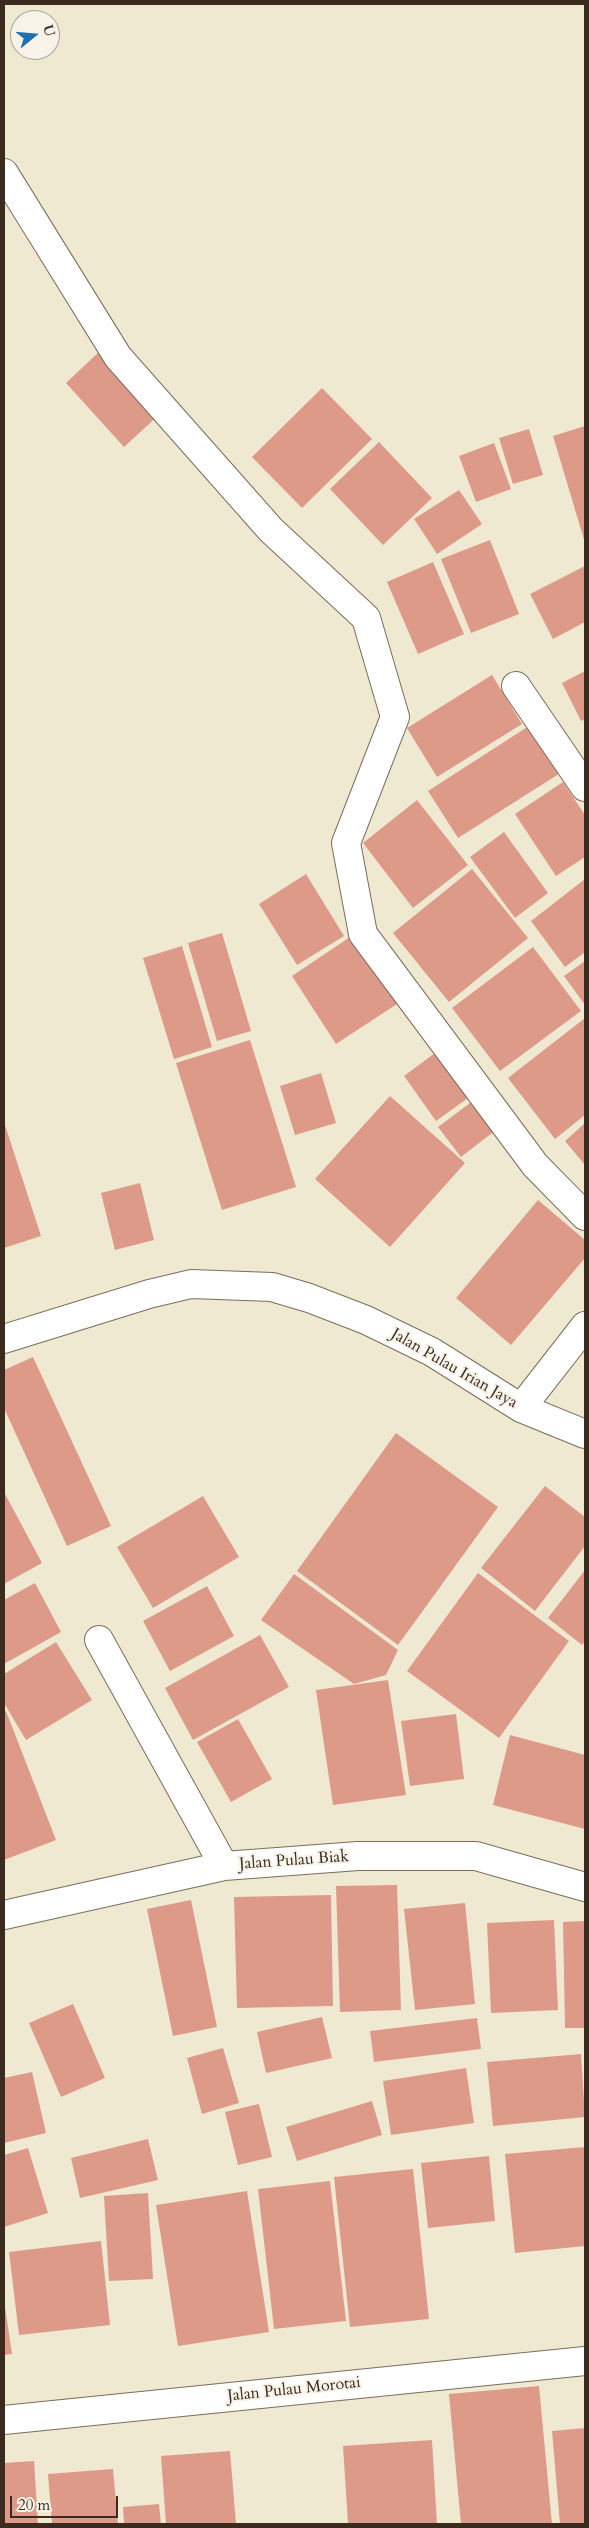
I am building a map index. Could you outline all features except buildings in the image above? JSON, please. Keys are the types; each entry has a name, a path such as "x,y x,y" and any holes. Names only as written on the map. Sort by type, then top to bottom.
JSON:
{"street":[{"path":"4,173 118,357 271,530 366,618 395,717 346,844 363,934 536,1165 585,1216"},
{"path":"516,686 585,787"},
{"name":"Jalan Pulau Irian Jaya","path":"4,1339 150,1294 191,1284 234,1284 272,1287 366,1320 432,1352 521,1408 585,1434"},
{"path":"521,1408 585,1326"},
{"path":"99,1640 224,1866"},
{"name":"Jalan Pulau Biak","path":"4,1915 224,1866 358,1856 476,1856 585,1887"},
{"name":"Jalan Pulau Morotai","path":"4,2420 585,2361"}]}
